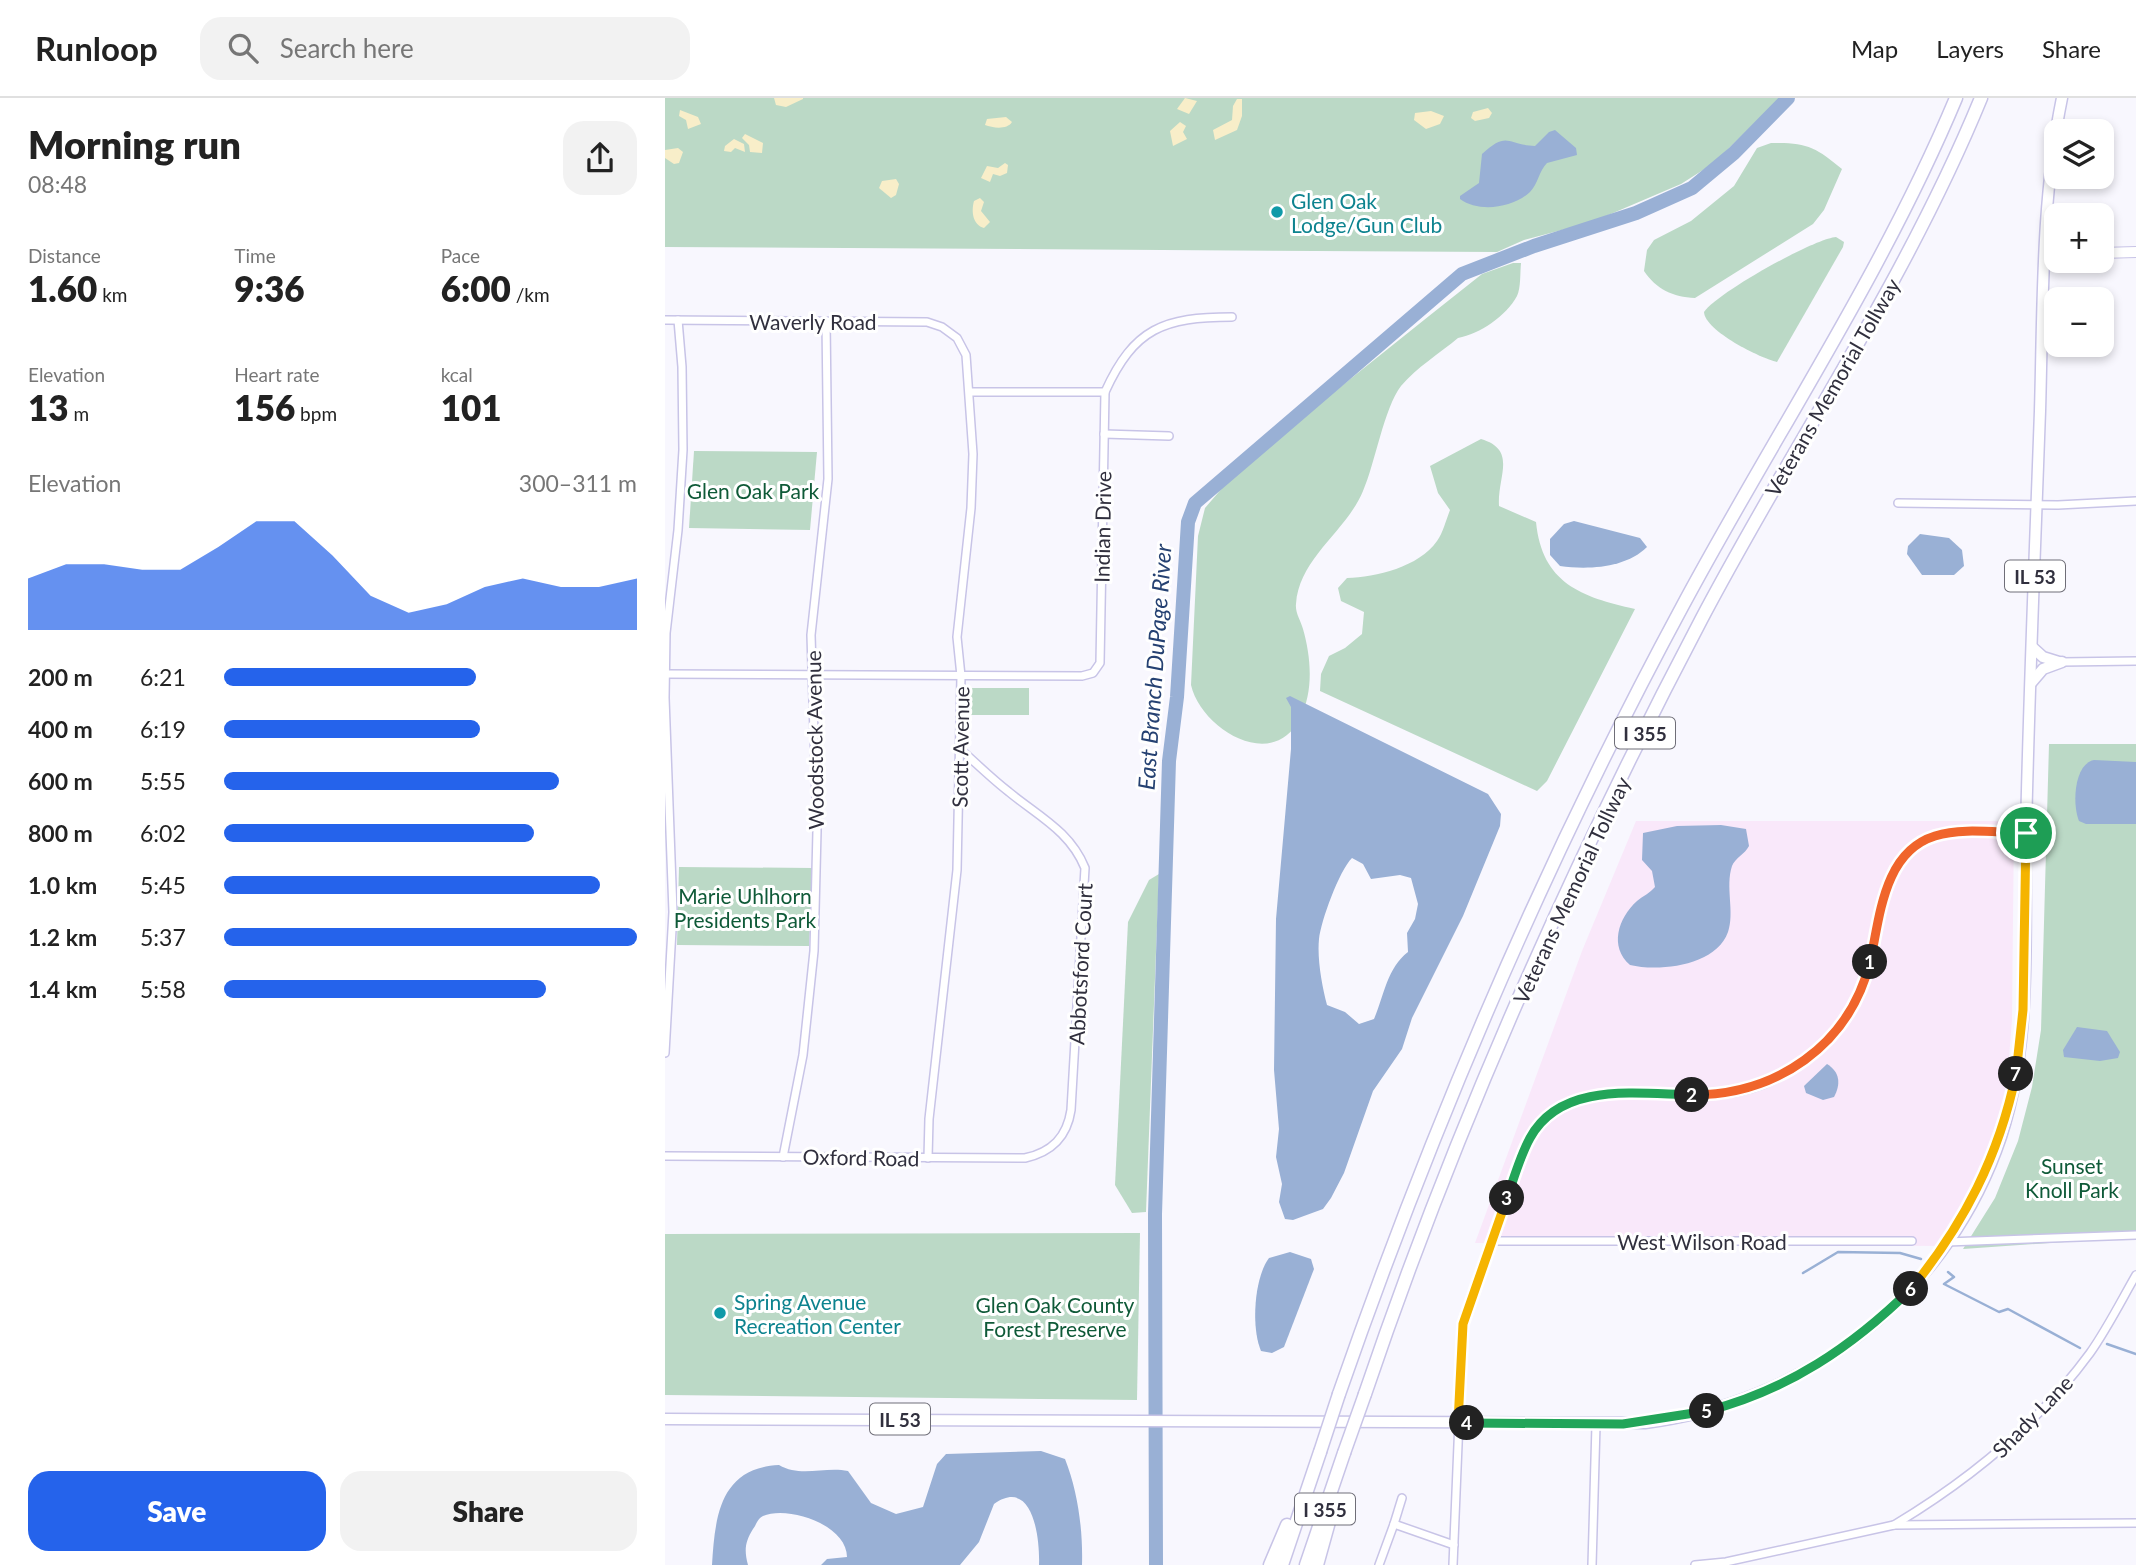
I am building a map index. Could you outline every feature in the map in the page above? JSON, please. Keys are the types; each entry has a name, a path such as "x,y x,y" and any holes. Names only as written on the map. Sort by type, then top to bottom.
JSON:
{"highway":[{"name":"Veterans Memorial Tollway","path":"1282,1565 1395,1235 1433,1141 1572,824 1681,608 1903,212 1956,98"},
{"name":"Veterans Memorial Tollway","path":"1306,1565 1396,1303 1456,1149 1560,907 1701,620 1926,221 1981,98"},
{"path":"1317,1565 1341,1483 1343,1458"},
{"path":"1270,1565 1298,1500 1309,1485"}],"main road":[{"name":"IL 53","path":"2051,203 2051,171 2062,98"},
{"name":"IL 53","path":"665,1419 1595,1425 1644,1423 1700,1413 1755,1396 1796,1378 1833,1356 1878,1322 1912,1288 1947,1242 1978,1189 1995,1153 2017,1072 2023,1010 2037,506 2050,273"},
{"path":"2032,647 2043,657 2062,662"},
{"path":"2031,683 2043,669 2062,662"}],"street":[{"path":"2114,253 2136,252"},
{"path":"971,392 1105,392 1122,358 1152,330 1182,319 1232,317"},
{"name":"Waverly Road","path":"665,320 927,322 942,327 957,338"},
{"path":"665,1053 673,912 665,674 668,607 682,478 682,367 677,320"},
{"name":"Woodstock Avenue","path":"783,1157 803,1055 814,951 817,831 812,675 814,596 828,479 826,322"},
{"name":"Scott Avenue","path":"928,1158 932,1086 955,893 961,676 957,637 971,508 971,392 966,355 957,338"},
{"name":"Indian Drive","path":"961,676 1082,676 1093,673 1100,663 1105,392"},
{"path":"1104,434 1169,436"},
{"path":"1898,503 2037,506 2136,500"},
{"path":"2062,662 2136,661"},
{"path":"665,674 961,676"},
{"name":"Abbotsford Court","path":"960,749 1009,792 1066,836 1078,850 1084,868 1086,887 1071,1110 1065,1134 1054,1146"},
{"path":"1453,1565 1463,1324 1526,1146 1546,1119 1565,1106 1597,1094 1725,1094 1760,1086 1786,1073 1825,1045 1851,1010 1869,966 1887,887 1899,861 1908,852 1934,836 1948,833 2026,833"},
{"name":"Oxford Road","path":"665,1156 1025,1158 1054,1146"},
{"path":"1947,1242 2136,1235"},
{"name":"West Wilson Road","path":"1491,1241 1912,1241"},
{"name":"Shady Lane","path":"1894,1525 1990,1460 2039,1412 2091,1351 2136,1275"},
{"path":"1593,1565 1595,1425"},
{"path":"1379,1565 1402,1498"},
{"path":"1695,1565 1726,1562 1894,1525 2136,1523"},
{"path":"1394,1524 1454,1545"}],"shaded area":[{"path":"1636,821 2014,821 2012,1020 2005,1107 1989,1153 1969,1196 1939,1246 1475,1243 1582,951"}],"green space":[{"path":"665,98 1780,98 1714,163 1681,184 1592,222 1524,240 1497,252 665,247"},
{"path":"1771,143 1810,147 1842,169 1824,210 1813,224 1695,298 1672,294 1654,283 1644,271 1647,250 1654,240 1691,221 1734,186 1757,148"},
{"path":"1836,237 1844,242 1843,247 1777,362 1735,343 1713,327 1707,319 1704,312 1712,303 1745,280 1807,247"},
{"path":"1513,263 1521,263 1519,289 1506,310 1483,328 1458,338 1401,386 1390,408 1363,491 1346,519 1305,573 1296,604 1306,640 1310,674 1307,697 1300,718 1288,734 1273,742 1256,743 1239,739 1208,716 1197,701 1191,685 1198,536 1205,508 1230,479 1264,448 1429,316 1482,274"},
{"path":"1481,439 1499,450 1502,457 1499,506 1536,522 1546,560 1556,573 1582,592 1635,609 1547,781 1537,791 1320,691 1321,674 1329,656 1345,648 1362,634 1364,612 1341,601 1338,588 1347,578 1396,569 1429,550 1441,534 1450,510 1438,493 1430,466"},
{"name":"Glen Oak Park","path":"694,451 817,452 810,530 689,528"},
{"path":"970,688 1029,688 1029,715 970,715"},
{"name":"Sunset Knoll Park","path":"2049,744 2136,744 2136,1237 1963,1249 1995,1198 2018,1141 2032,1087 2041,1030"},
{"name":"Marie Uhlhorn Presidents Park","path":"679,867 813,868 809,946 677,945"},
{"path":"1159,874 1146,1212 1132,1213 1115,1185 1128,922 1149,880"},
{"name":"Glen Oak County Forest Preserve","path":"1140,1233 1137,1400 665,1395 665,1234"}],"sand":[{"path":"774,98 803,99 786,107 776,105"},
{"path":"1185,98 1197,101 1189,114 1177,109"},
{"path":"1237,99 1242,99 1242,116 1237,130 1215,140 1213,130 1232,120 1233,106"},
{"path":"1488,108 1492,113 1489,118 1475,121 1471,118 1473,112"},
{"path":"680,110 698,117 701,124 688,129 686,120 679,116"},
{"path":"1431,111 1444,116 1440,124 1426,129 1414,120 1415,113"},
{"path":"1006,117 1012,122 1010,125 985,125 987,119"},
{"path":"1180,122 1186,126 1183,132 1187,139 1173,146 1170,131"},
{"path":"745,134 763,143 762,153 750,152 749,145 742,138"},
{"path":"734,139 744,144 745,152 735,148 731,152 724,151 725,146"},
{"path":"678,148 683,152 679,163 674,164 665,158 665,150"},
{"path":"1005,163 1008,165 1007,173 1000,176 993,174 990,182 981,178 987,166 998,168"},
{"path":"896,179 899,184 896,195 891,198 879,188 882,181"},
{"path":"980,198 984,202 981,211 990,222 984,228 977,224 973,214 974,201"}],"water":[{"path":"1555,130 1576,148 1577,155 1547,163 1530,192 1515,202 1496,207 1477,206 1460,199 1460,196 1479,183 1482,154 1497,142 1508,141 1535,146 1549,132"},
{"path":"1574,521 1640,538 1647,547 1628,559 1606,566 1560,566 1550,555 1550,539 1564,524"},
{"path":"1920,534 1949,538 1962,550 1964,566 1954,575 1922,575 1907,554 1908,546"},
{"path":"1290,696 1488,794 1501,814 1500,826 1463,916 1412,1018 1402,1049 1373,1091 1344,1173 1323,1209 1293,1220 1285,1219 1279,1202 1282,1184 1276,1157 1279,1129 1274,1070 1276,919 1291,749 1291,707 1286,698","holes":["1352,858 1363,864 1371,879 1400,875 1411,878 1418,904 1415,919 1407,933 1408,952 1395,966 1374,1019 1359,1024 1345,1012 1327,1005 1320,972 1319,939 1331,897 1347,864"]},
{"path":"2094,760 2136,762 2136,824 2086,824 2079,821 2076,786 2082,769"},
{"path":"1721,825 1746,829 1749,846 1732,866 1729,882 1730,924 1722,943 1712,952 1685,964 1656,968 1630,965 1623,958 1618,941 1621,924 1630,908 1655,887 1652,871 1642,860 1643,833 1677,826"},
{"path":"2077,1027 2107,1031 2120,1052 2118,1058 2100,1061 2064,1057 2063,1050"},
{"path":"1827,1064 1837,1075 1838,1087 1834,1097 1823,1100 1806,1093 1804,1086"},
{"path":"1290,1252 1311,1259 1314,1269 1284,1347 1272,1353 1261,1351 1255,1317 1260,1278 1269,1258"},
{"path":"1041,1451 1065,1459 1079,1511 1082,1565 1039,1565 1038,1541 1032,1515 1018,1498 1007,1498 994,1504 979,1542 960,1565 821,1565 827,1559 847,1557 837,1536 814,1520 787,1513 774,1513 758,1520 750,1534 746,1550 748,1565 712,1565 715,1529 725,1498 733,1485 744,1475 759,1468 779,1465 796,1471 848,1471 871,1503 896,1514 923,1507 937,1464 946,1454"}],"waterway":[{"name":"East Branch DuPage River","path":"1156,1565 1155,1214 1169,761 1177,697 1188,522 1195,503 1462,274 1534,246 1636,213 1692,188 1734,153 1788,98"},
{"path":"1803,1273 1838,1252 1900,1253 1921,1259"},
{"path":"1948,1272 1954,1277 1944,1284 1999,1312 2008,1309 2080,1348"},
{"path":"2107,1344 2136,1354"}],"place":[{"name":"Glen Oak Lodge/Gun Club","path":"1277,212"},
{"name":"Spring Avenue Recreation Center","path":"720,1313"}],"route":[{"path":"1948,833 2026,833 2023,1010 2017,1072 2008,1115 1995,1153 1978,1189 1947,1242 1912,1288 1850,1345 1787,1382 1734,1404 1682,1417 1623,1424 1458,1423 1459,1355 1469,1299 1526,1146 1537,1128 1565,1106 1597,1094 1725,1094 1760,1086 1778,1078 1825,1045 1851,1010 1869,966 1891,875 1908,852 1920,842 1948,833"}]}
